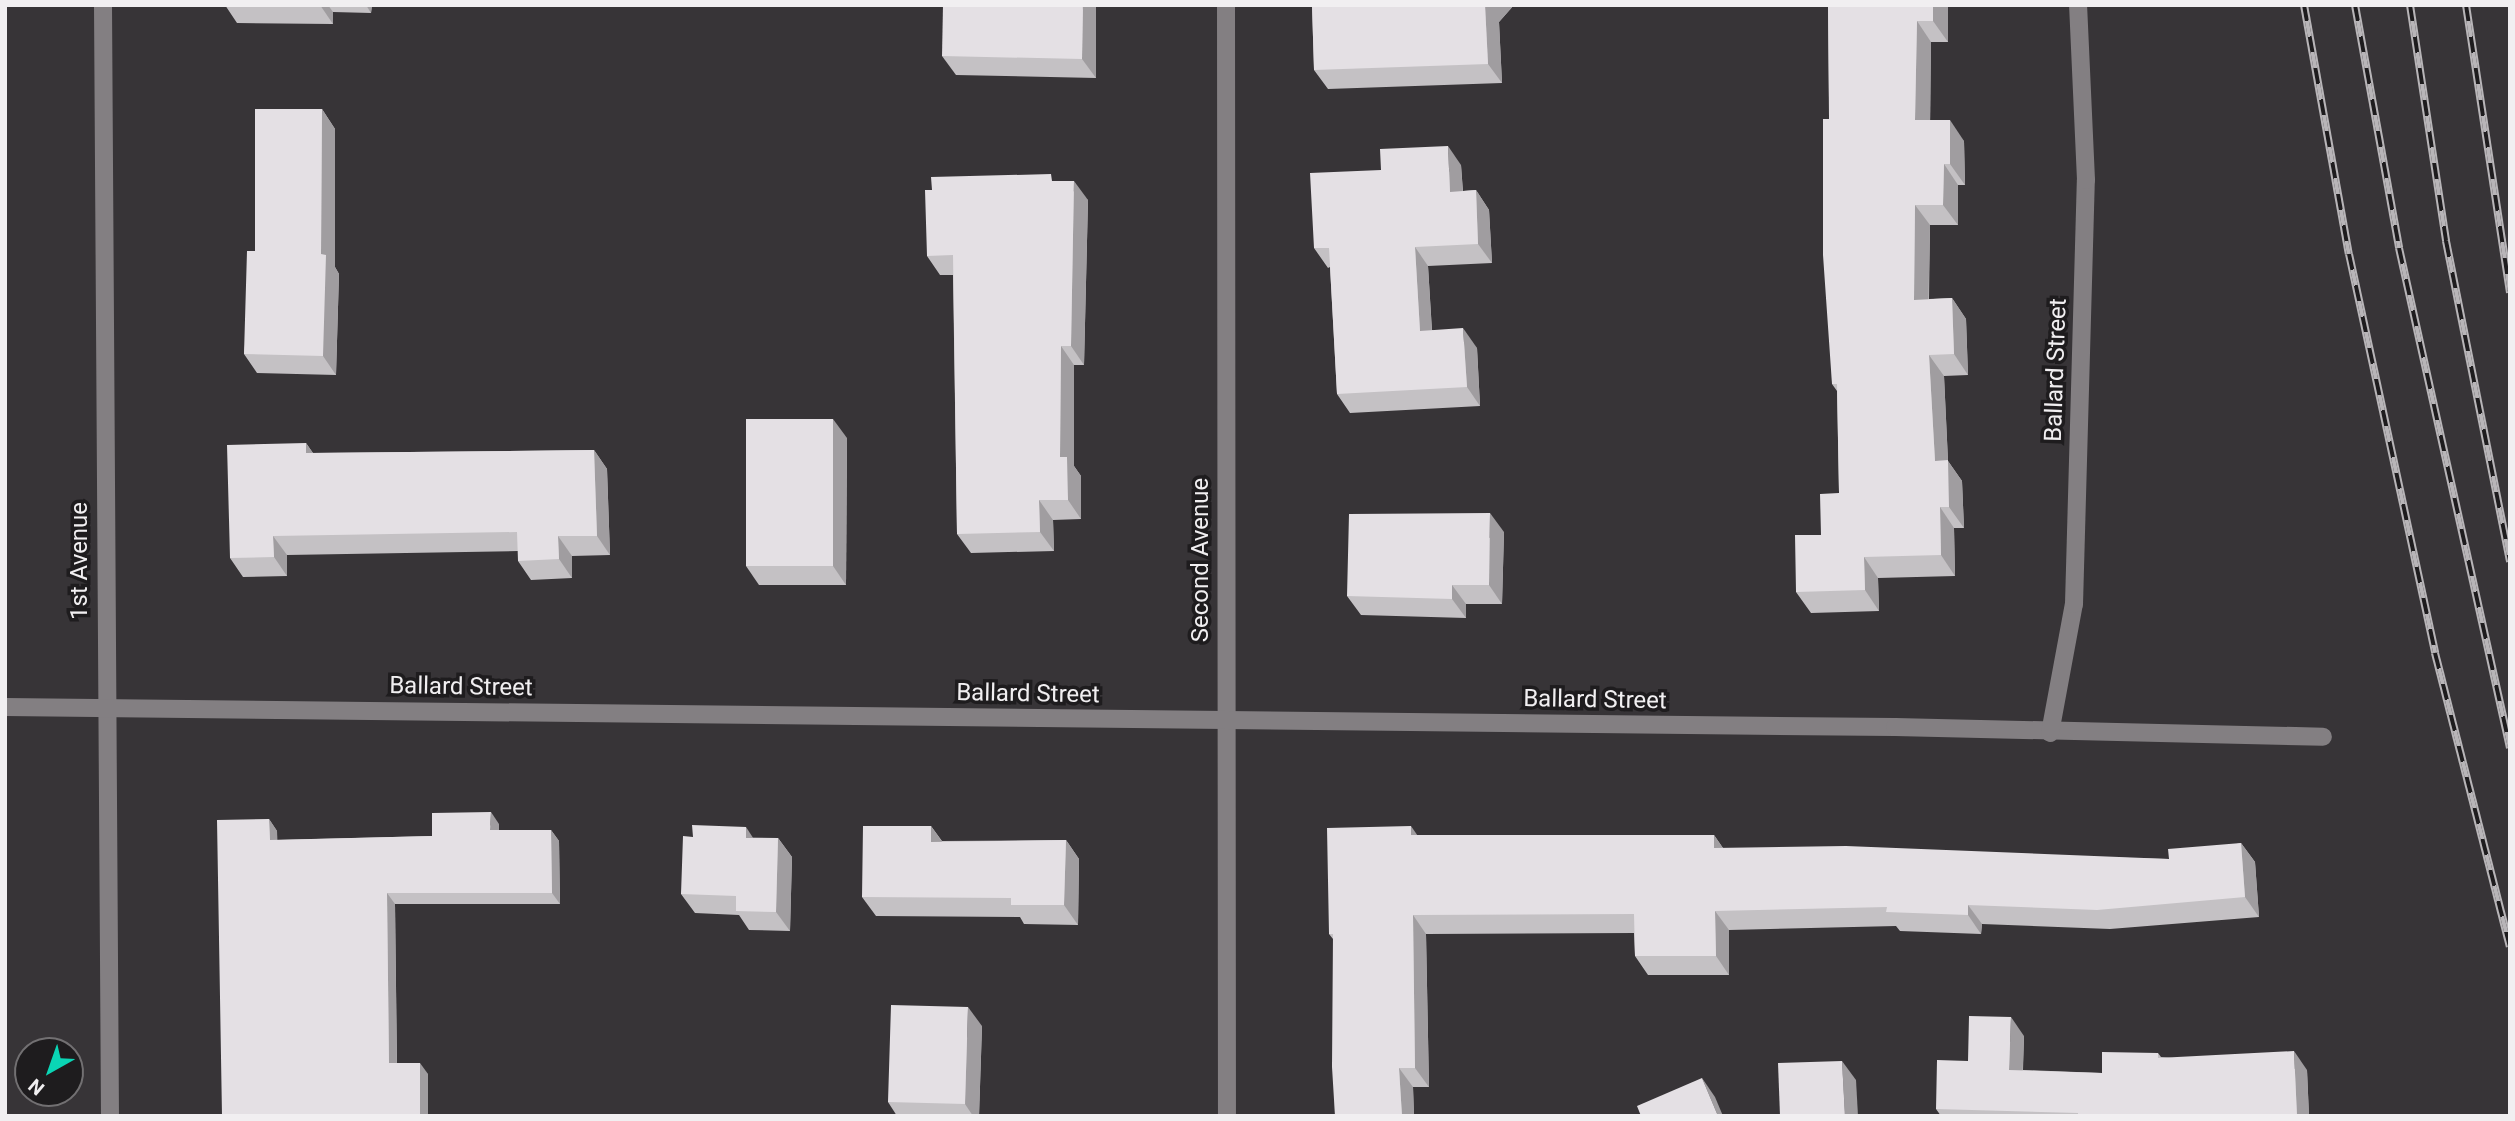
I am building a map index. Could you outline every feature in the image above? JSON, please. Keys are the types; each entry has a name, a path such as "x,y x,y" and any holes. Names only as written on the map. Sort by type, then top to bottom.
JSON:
{"street":[{"name":"1st Avenue","path":"103,5 104,707 110,1116"},
{"name":"Second Avenue","path":"1226,5 1227,1116"},
{"name":"Ballard Street","path":"2050,733 2074,604 2086,180 2078,5"},
{"name":"Ballard Street","path":"5,707 2323,737"}],"building":[{"path":"943,5 1083,5 1082,59 942,56"},
{"path":"1312,5 1485,5 1488,64 1314,70"},
{"path":"1828,5 1933,5 1933,21 1917,21 1915,120 1950,120 1950,164 1944,164 1943,205 1915,205 1914,300 1952,298 1954,354 1929,355 1935,461 1948,460 1949,507 1940,507 1941,555 1864,557 1865,590 1796,592 1795,535 1821,535 1820,494 1839,493 1837,384 1832,384 1823,255 1823,119 1829,119"},
{"path":"255,109 322,109 321,254 326,255 323,356 244,354 247,251 255,251"},
{"path":"1448,146 1450,192 1476,190 1478,244 1415,247 1420,331 1463,328 1467,387 1337,394 1329,248 1314,248 1310,173 1381,170 1380,149"},
{"path":"1051,174 1052,181 1074,181 1071,346 1061,346 1060,457 1067,457 1068,500 1039,500 1040,532 957,534 953,255 927,256 925,190 932,190 931,177"},
{"path":"746,419 833,419 833,566 746,566"},
{"path":"306,443 306,453 594,450 597,536 558,536 559,559 518,561 517,532 273,536 274,557 230,558 227,445"},
{"path":"1490,513 1489,585 1452,585 1452,599 1347,596 1349,514"},
{"path":"491,812 490,830 551,830 552,893 387,893 389,1063 420,1063 420,1116 222,1116 217,820 269,819 270,840 432,836 432,813"},
{"path":"692,825 746,827 746,838 778,838 776,912 736,911 736,896 681,894 683,836 693,837"},
{"path":"863,826 931,826 931,842 1066,840 1064,905 1011,905 1011,898 862,897"},
{"path":"1411,826 1411,835 1714,835 1714,848 1846,846 2169,859 2168,849 2241,843 2245,897 2097,910 1968,905 1968,915 1886,912 1887,907 1715,911 1716,956 1635,956 1634,914 1413,915 1415,1068 1399,1068 1402,1116 1335,1116 1332,1067 1333,934 1329,934 1327,828"},
{"path":"891,1005 968,1007 965,1104 888,1102"},
{"path":"1969,1016 2011,1017 2009,1070 2102,1073 2102,1052 2158,1053 2158,1058 2294,1051 2297,1116 2078,1116 2078,1113 1936,1109 1937,1060 1968,1061"},
{"path":"1842,1061 1845,1116 1780,1116 1778,1063"},
{"path":"1702,1078 1718,1116 1641,1116 1637,1106"}],"railway":[{"path":"2304,5 2349,254 2435,653 2510,947"},
{"path":"2355,5 2399,248 2510,748"},
{"path":"2410,5 2446,241 2510,562"},
{"path":"2466,5 2510,293"}]}
